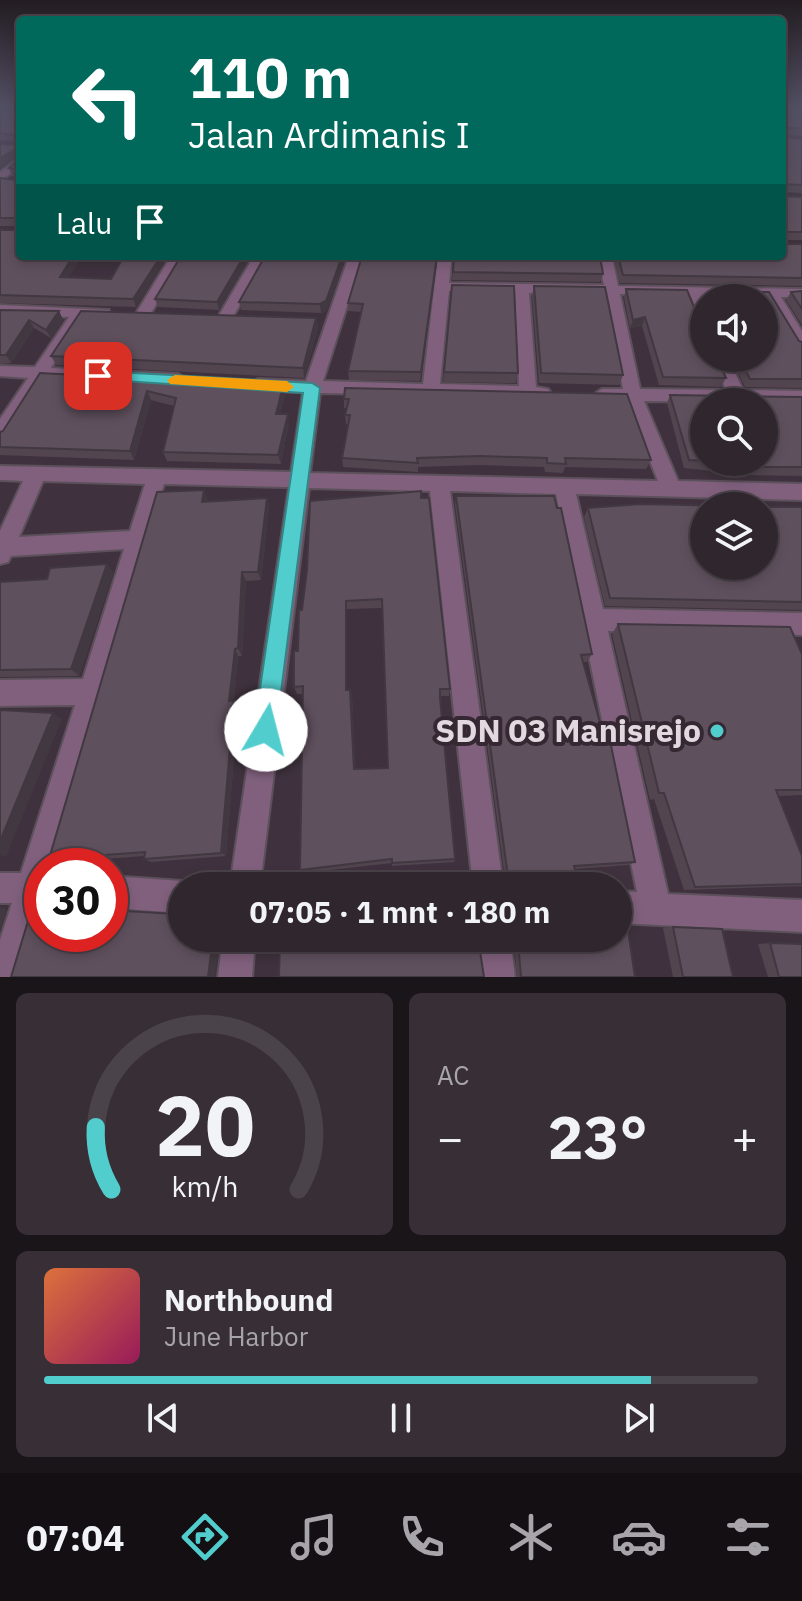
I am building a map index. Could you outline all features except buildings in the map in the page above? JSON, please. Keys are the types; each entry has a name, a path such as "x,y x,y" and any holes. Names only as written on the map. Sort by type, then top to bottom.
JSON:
{"street":[{"path":"0,178 16,164"},
{"path":"0,310 137,314 175,260"},
{"path":"202,316 234,317 259,260"},
{"path":"247,872 312,388 325,321 354,260"},
{"path":"431,388 444,260"},
{"path":"606,260 633,397 671,489"},
{"path":"440,287 690,289"},
{"path":"522,290 528,392"},
{"path":"778,292 802,293"},
{"path":"778,304 802,344"},
{"path":"0,433 37,372 79,313"},
{"path":"0,371 190,381"},
{"path":"235,384 558,393"},
{"path":"588,395 690,396"},
{"path":"778,397 802,397"},
{"path":"0,473 802,492"},
{"path":"36,474 2,551 138,539"},
{"path":"37,848 156,479"},
{"path":"439,482 486,872"},
{"path":"564,486 656,908"},
{"path":"593,620 796,631"},
{"path":"0,693 90,692"},
{"path":"5,977 24,888"},
{"path":"128,893 168,896"},
{"path":"632,907 802,916"},
{"path":"235,977 238,952"},
{"path":"495,952 498,977"}],"slow traffic":[{"path":"175,380 287,387"}],"place":[{"name":"SDN 03 Manisrejo","path":"717,731"}],"route":[{"path":"98,376 312,388 266,730"}]}
